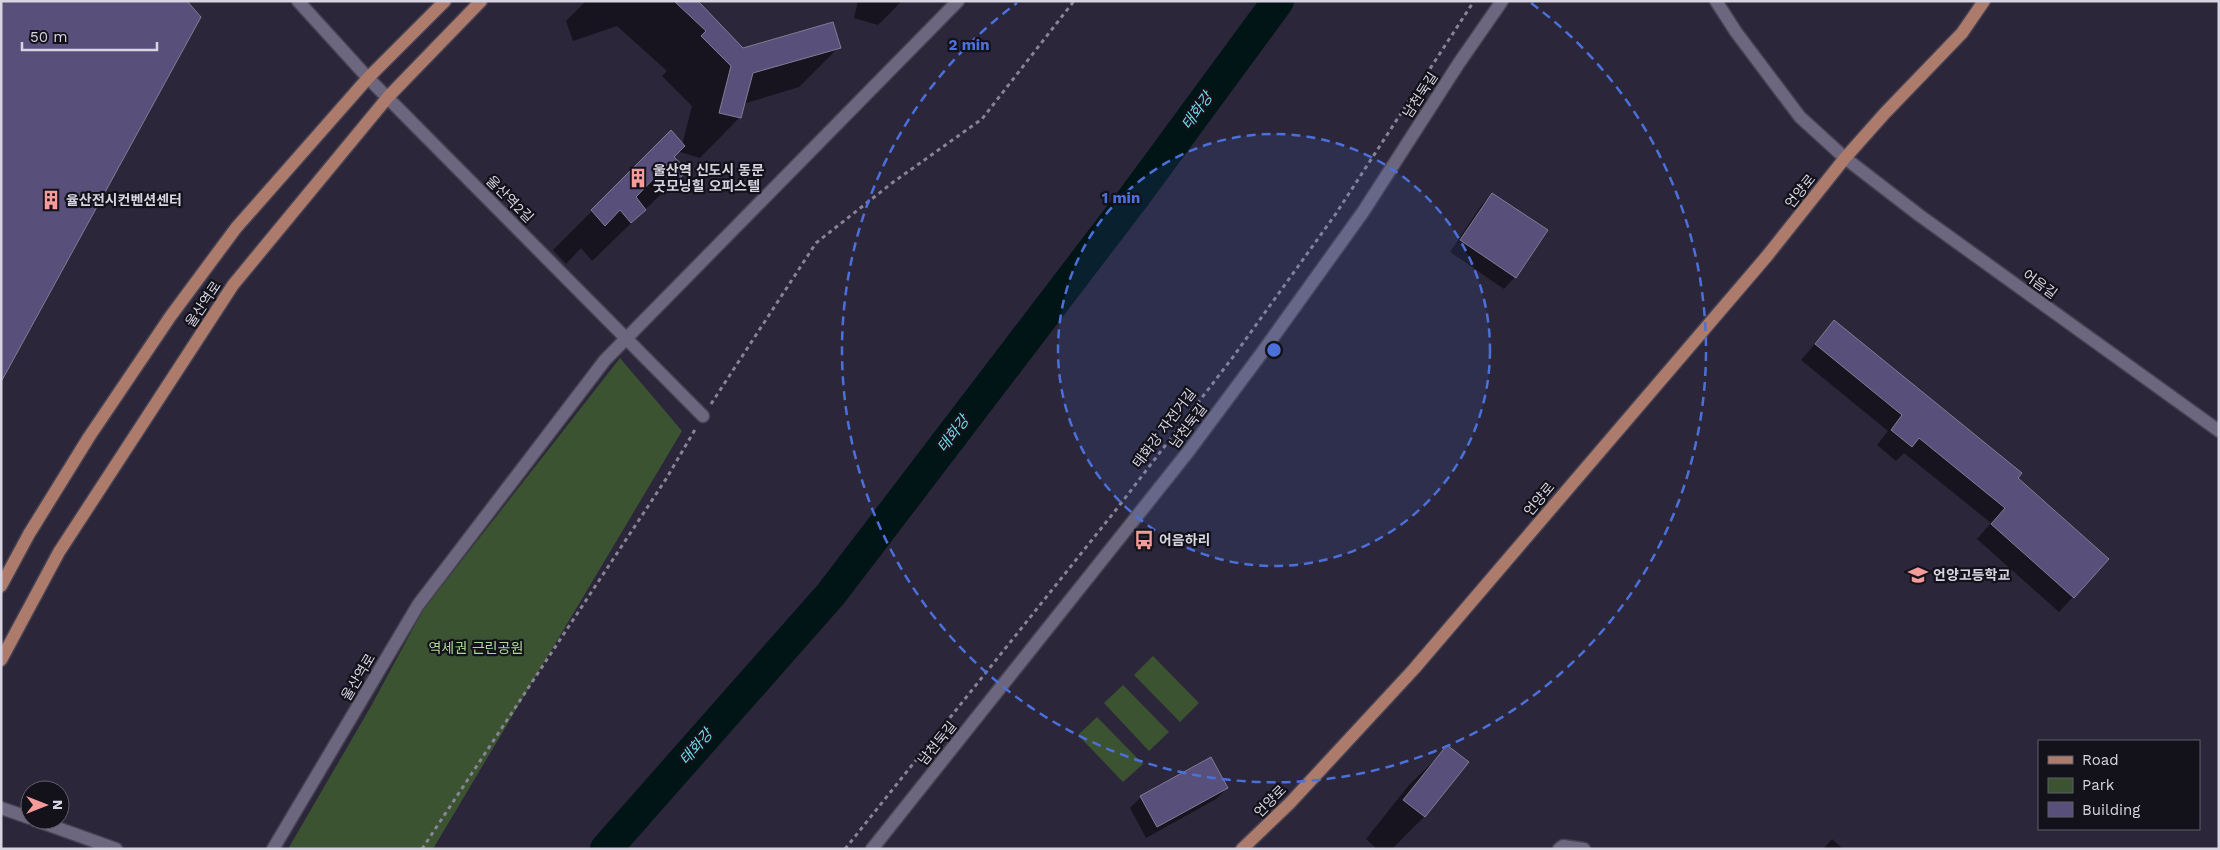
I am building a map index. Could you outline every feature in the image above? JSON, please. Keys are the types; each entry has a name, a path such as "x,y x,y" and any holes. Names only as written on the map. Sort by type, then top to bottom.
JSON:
{"main road":[{"name":"울산역로","path":"1,586 29,534 89,437 170,317 236,228 368,78 445,1"},
{"name":"울산역로","path":"1,660 59,552 233,285 388,97 481,1"},
{"name":"언양로","path":"1242,849 1290,803 1414,669 1767,256 1845,158 1885,113 1962,33 1984,1"}],"street":[{"name":"울산역2길","path":"298,1 368,78 703,416"},
{"name":"울산역로","path":"273,849 418,605 606,360 958,1"},
{"name":"남천둑길","path":"872,849 1188,452 1363,212 1459,63 1502,1"},
{"path":"1716,1 1736,32 1800,117 1845,158"},
{"name":"어음길","path":"1845,158 1919,215 2219,431"},
{"path":"1,808 20,815"},
{"path":"63,830 116,849"},
{"path":"1559,849 1563,846 1584,849"}],"path":[{"path":"422,849 666,479 703,416 816,243 892,183 982,120 1066,14 1074,1"},
{"name":"태화강 자전거길","path":"845,849 1120,506 1233,357 1335,215 1474,1"}],"green space":[{"name":"역세권 근린공원","path":"620,358 682,431 433,849 288,849 370,708 423,610"},
{"path":"1153,656 1199,703 1180,722 1134,675"},
{"path":"1123,685 1169,732 1149,751 1104,703"},
{"path":"1097,717 1143,764 1123,782 1078,735"}],"building":[{"name":"율산전시컨벤션센터","path":"1,1 187,1 201,17 1,382"},
{"path":"674,1 698,1 743,48 833,22 841,48 753,73 741,118 719,113 731,66 701,36 706,31"},
{"name":"울산역 신도시 동문 굿모닝힐 오피스텔","path":"671,130 685,146 674,157 688,170 673,185 660,172 636,197 646,210 631,223 620,210 605,226 591,210"},
{"path":"1492,193 1548,230 1516,278 1460,240"},
{"path":"1834,320 2022,473 2018,478 2109,559 2074,598 1991,524 2005,508 1919,438 1912,447 1891,430 1902,415 1815,344"},
{"path":"1447,745 1469,762 1425,817 1403,800"},
{"path":"1211,757 1228,788 1157,827 1140,796"}],"waterway":[{"name":"태화강","path":"606,849 831,594 1134,197 1278,1"}],"place":[{"name":"울산역 신도시 동문 굿모닝힐 오피스텔","path":"638,178"},
{"name":"율산전시컨벤션센터","path":"51,200"},
{"name":"어음하리","path":"1144,540"},
{"name":"언양고등학교","path":"1918,575"}]}
